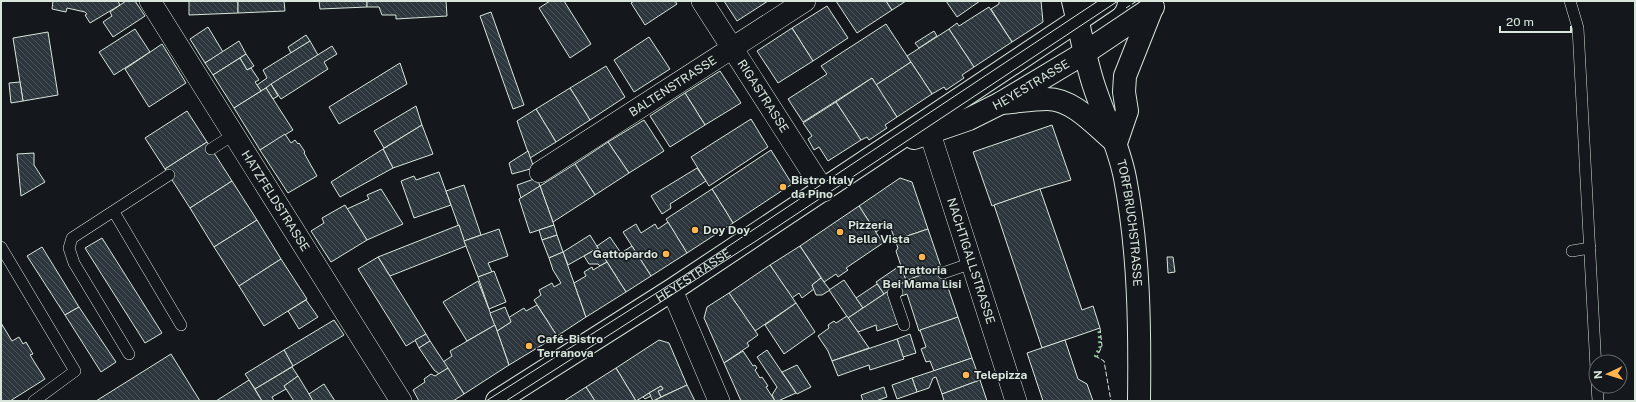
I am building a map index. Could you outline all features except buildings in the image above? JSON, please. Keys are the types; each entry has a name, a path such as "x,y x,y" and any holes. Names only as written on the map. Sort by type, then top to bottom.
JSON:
{"street":[{"name":"HATZFELDSTRASSE","path":"150,1 401,401"},
{"name":"RIGASTRASSE","path":"702,1 824,191"},
{"name":"BALTENSTRASSE","path":"540,172 805,1"},
{"name":"HEYESTRASSE","path":"496,401 672,290 824,191 888,147 928,127 1076,10 1106,1"},
{"name":"HEYESTRASSE","path":"928,127 969,119 1001,103 1086,52 1158,5"},
{"path":"1001,103 1048,99 1061,101 1083,114 1116,143 1127,112 1124,92 1125,76 1158,5"},
{"name":"TORFBRUCHSTRASSE","path":"1076,10 1094,86 1116,143 1125,177 1134,240 1138,308 1139,401"},
{"name":"NACHTIGALLSTRASSE","path":"928,127 1016,401"},
{"path":"672,290 719,401"}],"lane":[{"path":"1570,1 1578,28 1595,354"},
{"path":"211,149 233,135"},
{"path":"129,354 74,263 69,248 72,238 169,176"},
{"path":"114,212 181,325"},
{"path":"1,247 75,372 34,401"},
{"path":"1572,251 1590,248"},
{"path":"943,273 972,263"},
{"path":"897,292 893,293 904,325"}],"tram line":[{"path":"486,401 685,275 1098,1"},
{"path":"506,401 756,241 1118,1"}],"hedge":[{"path":"1095,357 1100,347 1099,331"}],"fence":[{"path":"1126,8 1137,1"},
{"path":"1100,328 1102,346 1097,357 1104,361 1111,401"}],"place":[{"name":"Bistro Italy da Pino","path":"783,187"},
{"name":"Doy Doy","path":"695,230"},
{"name":"Pizzeria Bella Vista","path":"840,232"},
{"name":"Gattopardo","path":"666,254"},
{"name":"Trattoria Bei Mama Lisi","path":"922,257"},
{"name":"Café-Bistro Terranova","path":"529,346"},
{"name":"Telepizza","path":"966,375"}]}
